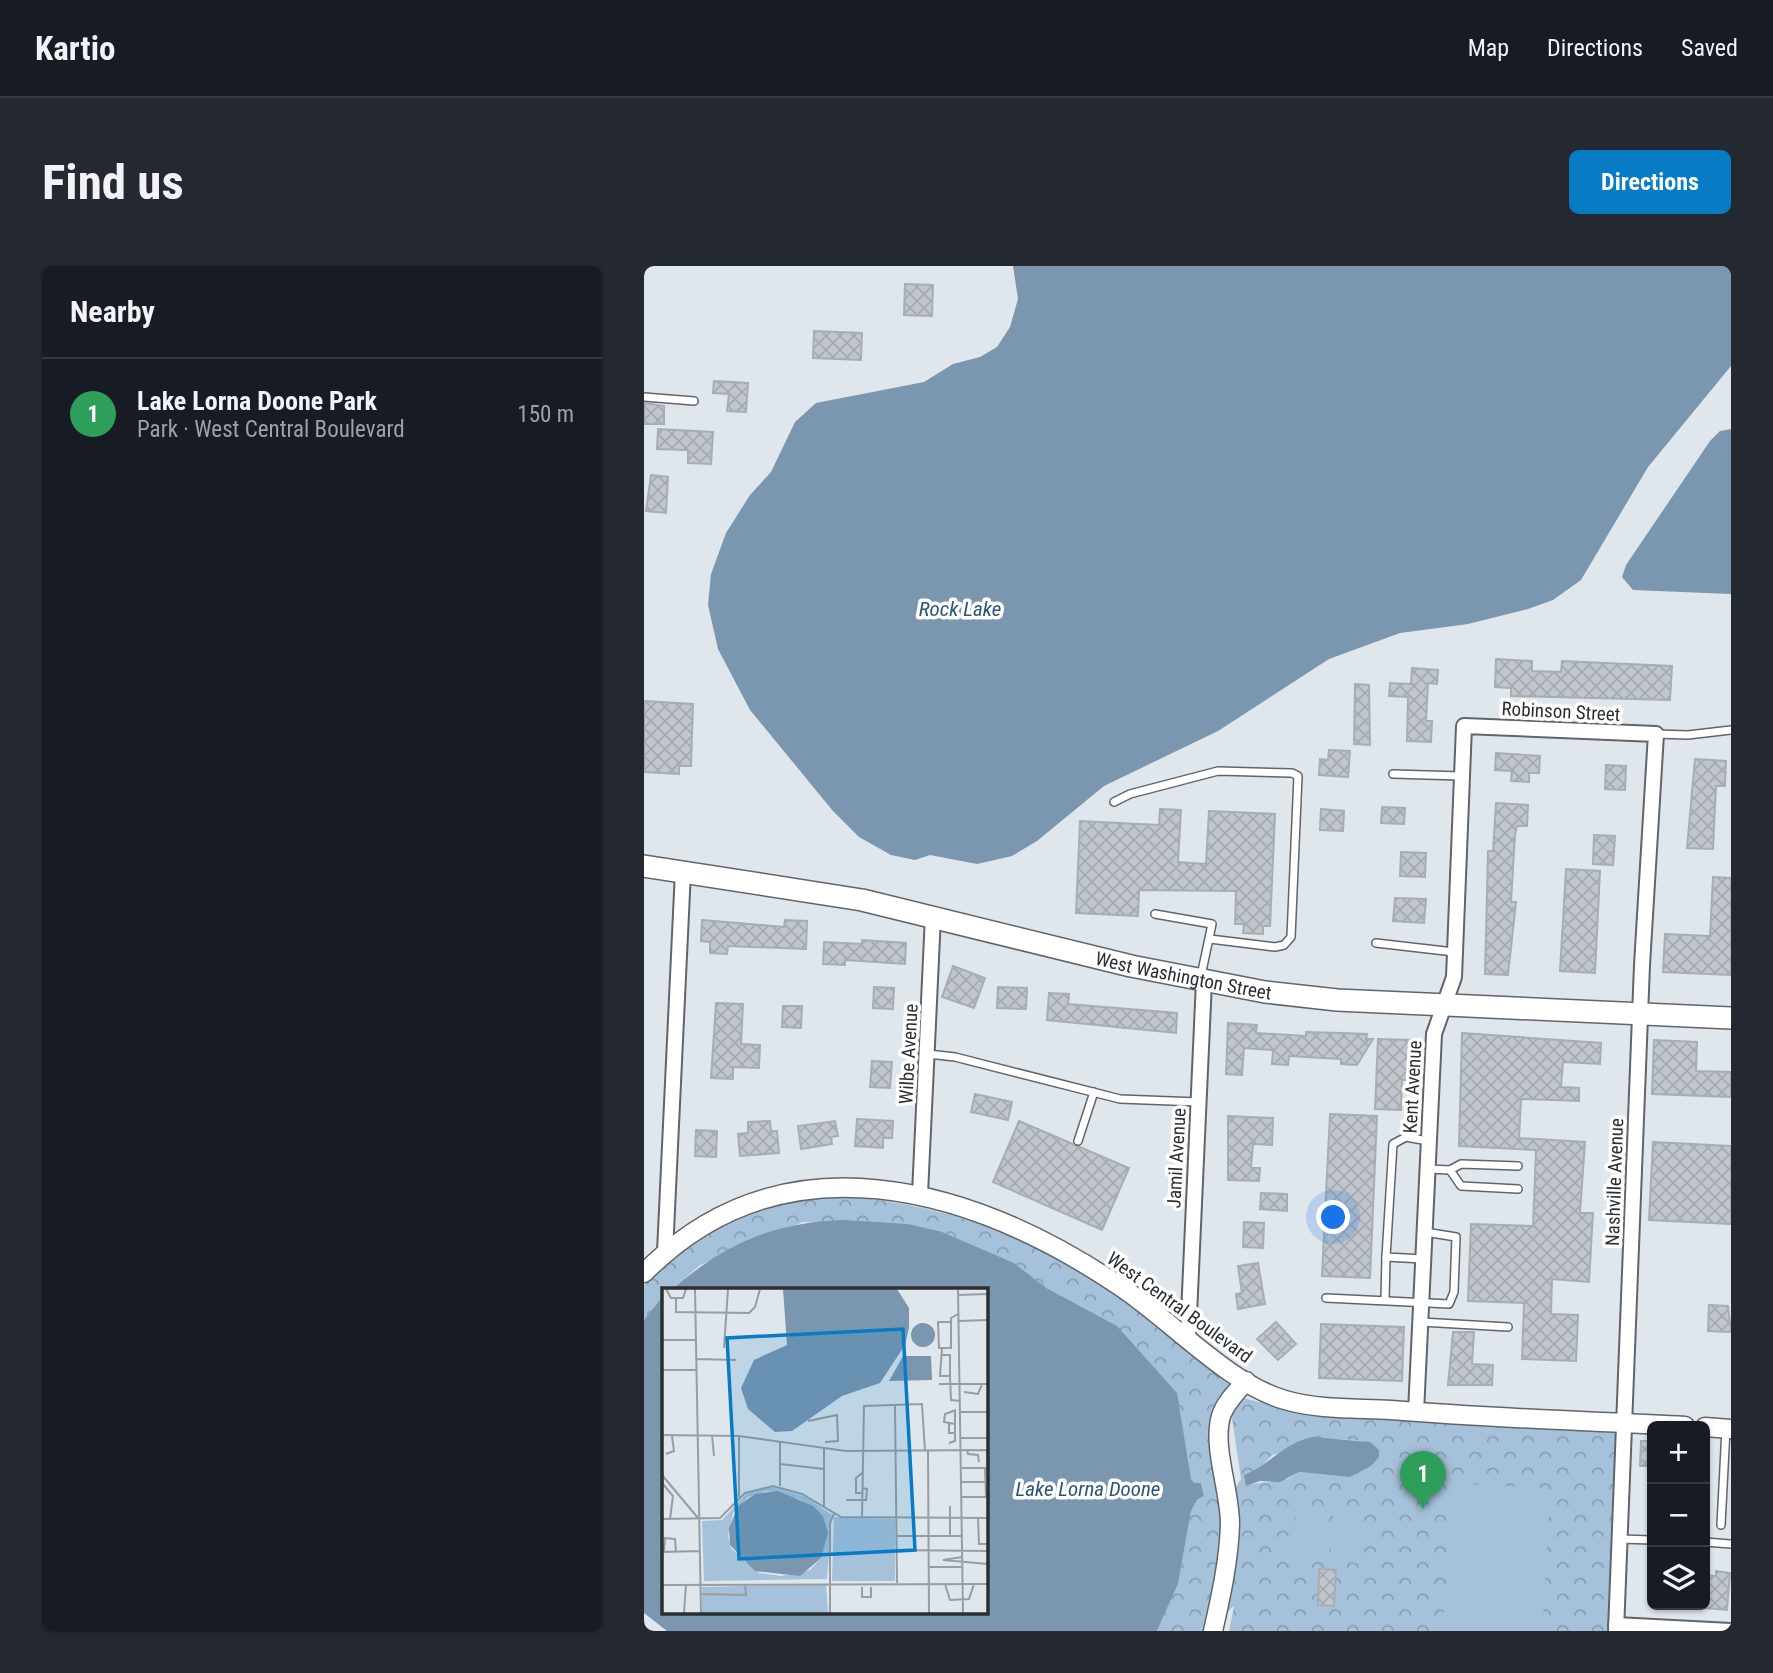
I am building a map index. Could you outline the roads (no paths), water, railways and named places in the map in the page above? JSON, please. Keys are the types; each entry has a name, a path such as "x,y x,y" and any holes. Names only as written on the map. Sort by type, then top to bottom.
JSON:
{"main road":[{"name":"West Washington Street","path":"644,866 789,887 933,916 1131,966 1202,980 1337,1000 1731,1018"}],"street":[{"name":"Robinson Street","path":"1464,726 1656,734"},
{"name":"Kent Avenue","path":"1416,1412 1434,1034 1454,976 1464,726"},
{"name":"Nashville Avenue","path":"1616,1628 1640,1014 1656,734"},
{"path":"665,1252 683,871"},
{"name":"Wilbe Avenue","path":"920,1194 933,916"},
{"name":"Jamil Avenue","path":"1188,1337 1202,980"},
{"name":"West Central Boulevard","path":"644,1273 665,1252 704,1224 744,1204 792,1191 836,1186 920,1194 947,1202 1055,1247 1119,1285 1246,1381 1286,1401 1416,1412 1647,1424"},
{"path":"1213,1631 1227,1566 1230,1522 1228,1486 1218,1435 1222,1414 1246,1381"},
{"path":"1710,1427 1729,1429"},
{"path":"1616,1628 1731,1631"}],"lane":[{"path":"644,397 694,401"},
{"path":"1656,734 1688,735 1731,730"},
{"path":"1114,802 1130,794 1218,771 1292,773 1298,776 1290,937 1284,945 1275,947 1210,939"},
{"path":"1393,774 1462,776"},
{"path":"1155,914 1212,924 1202,980"},
{"path":"1376,943 1455,952"},
{"path":"928,1054 955,1057 1120,1098 1198,1102"},
{"path":"1077,1141 1094,1092"},
{"path":"1385,1300 1393,1144 1406,1137 1429,1141"},
{"path":"1428,1168 1450,1170 1461,1164 1518,1166"},
{"path":"1450,1170 1461,1186 1518,1189"},
{"path":"1326,1298 1449,1304 1454,1292 1456,1237 1425,1232"},
{"path":"1386,1257 1423,1259"},
{"path":"1421,1322 1508,1327"},
{"path":"1721,1525 1729,1429"},
{"path":"1619,1538 1647,1540"},
{"path":"1710,1542 1731,1544"}],"water":[{"name":"Rock Lake","path":"1013,266 1731,266 1731,366 1648,467 1581,580 1553,600 1468,624 1400,633 1329,659 1218,731 1104,786 1037,841 1012,856 977,864 930,855 915,860 891,855 859,837 833,811 750,710 718,649 708,605 711,574 726,533 750,495 771,472 795,422 816,403 924,382 953,364 980,357 997,347 1010,327 1018,299"},
{"path":"1731,429 1731,594 1633,590 1622,577 1626,565 1710,441 1720,431"},
{"name":"Lake Lorna Doone","path":"842,1220 908,1224 942,1232 1014,1263 1048,1289 1117,1326 1177,1393 1191,1479 1194,1483 1201,1483 1204,1496 1197,1500 1191,1511 1178,1584 1157,1631 667,1631 644,1613 644,1320 662,1297 662,1614 987,1614 987,1288 674,1288 730,1248 771,1231"},
{"path":"1313,1437 1370,1442 1379,1450 1379,1457 1371,1466 1350,1477 1299,1472 1280,1482 1260,1481 1246,1486 1244,1475 1293,1444"}],"place":[{"name":"Lake Lorna Doone Park","path":"1423,1509"}]}
